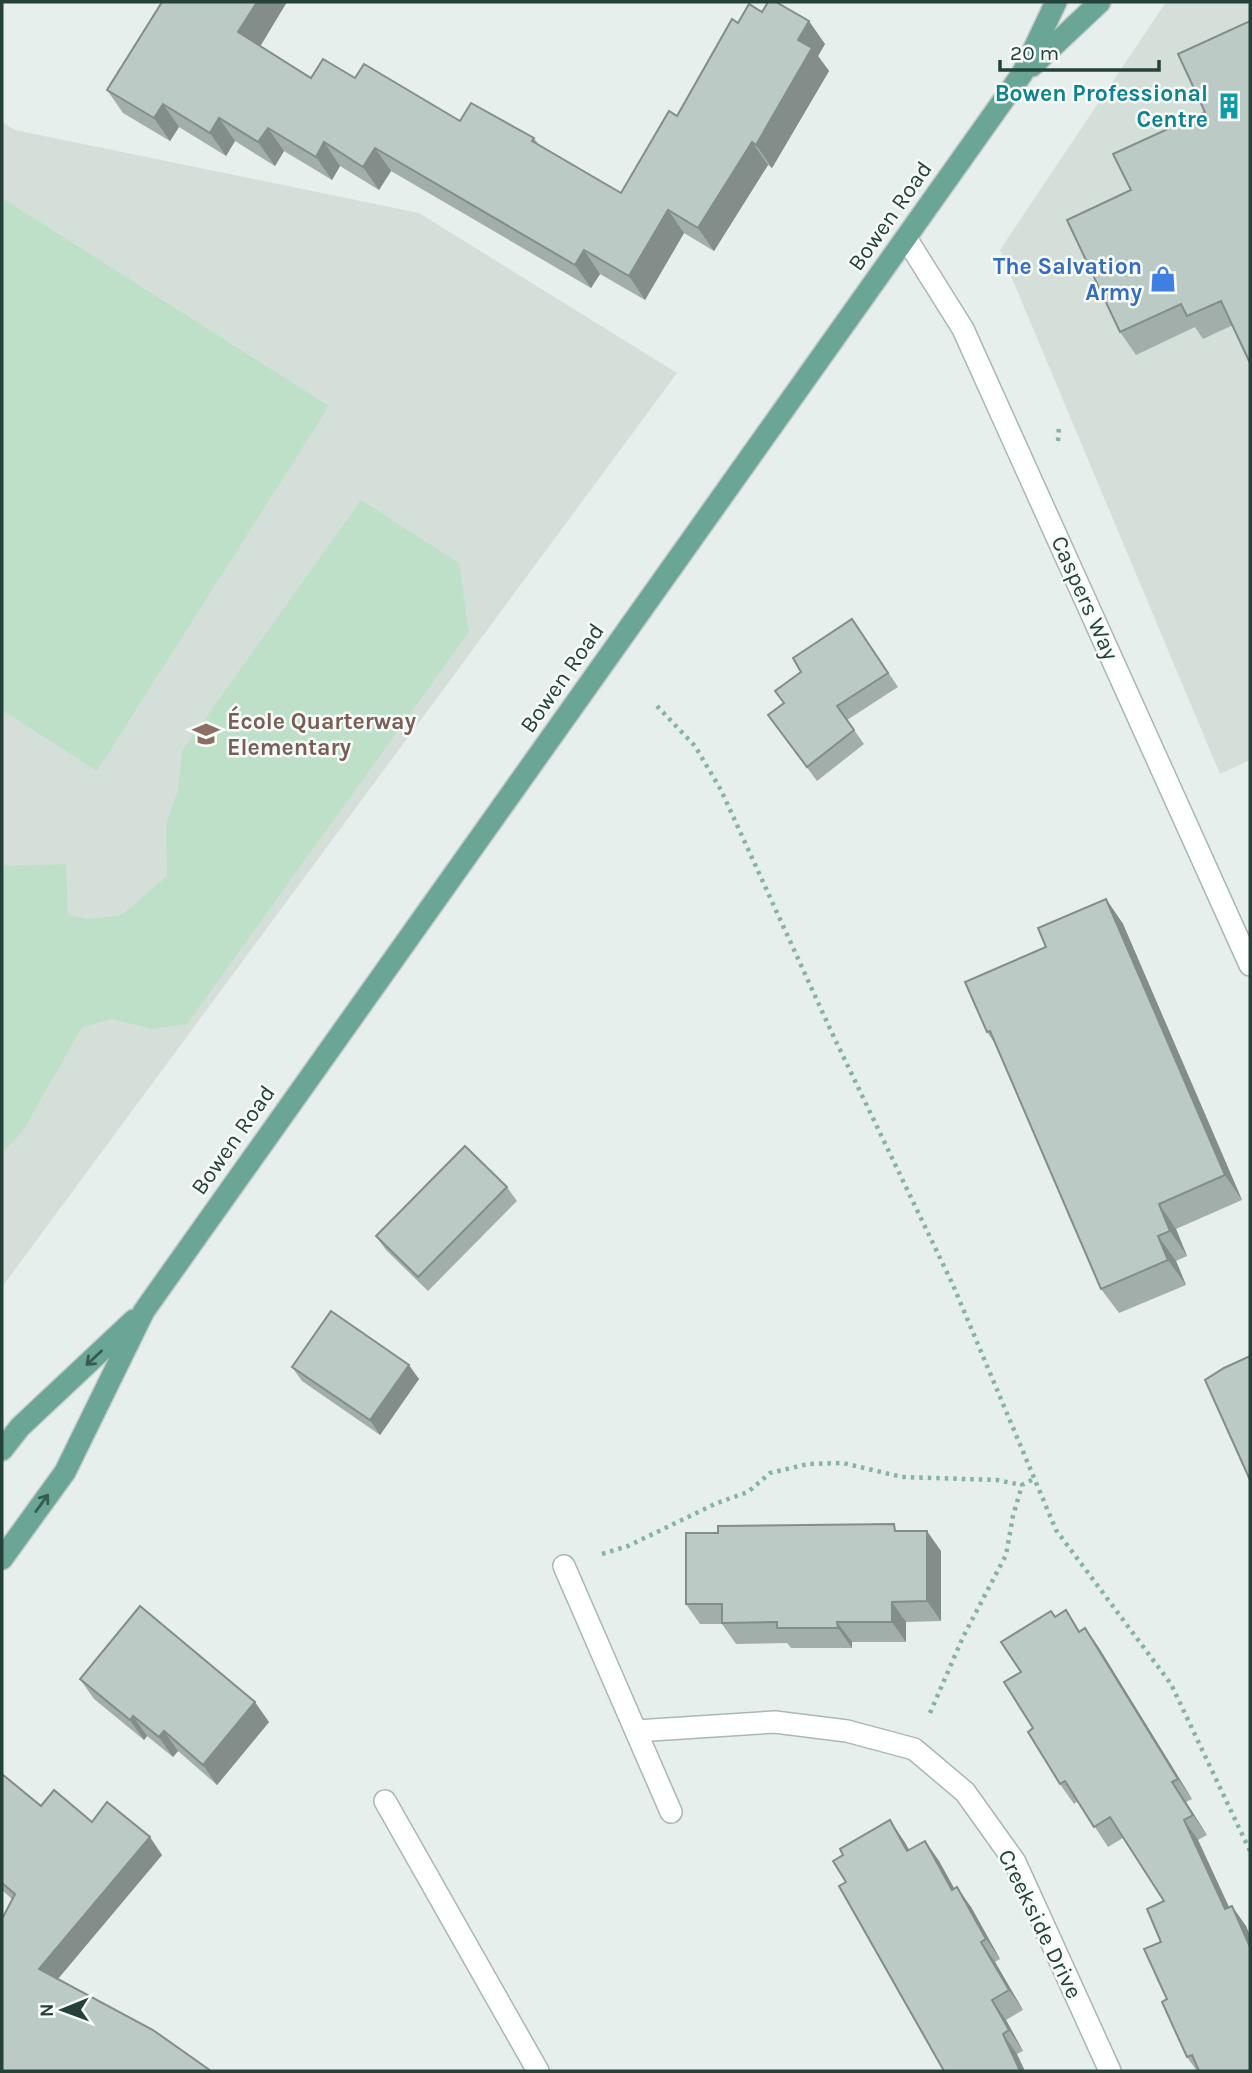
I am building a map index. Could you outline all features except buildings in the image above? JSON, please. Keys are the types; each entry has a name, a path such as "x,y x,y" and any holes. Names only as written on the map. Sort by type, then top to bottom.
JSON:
{"main road":[{"name":"Bowen Road","path":"2,1559 65,1472 144,1311 1022,74 1056,2"},
{"name":"Bowen Road","path":"1022,74 1100,2"},
{"name":"Bowen Road","path":"2,1450 20,1427 144,1311"}],"street":[{"name":"Caspers Way","path":"906,239 963,329 1250,965"},
{"path":"564,1566 671,1812"},
{"name":"Creekside Drive","path":"636,1731 775,1722 847,1731 914,1749 965,1792 1014,1862 1110,2071"},
{"path":"385,1801 538,2071"}],"path":[{"path":"657,706 695,746 721,790 832,1034 953,1285 1056,1530 1171,1684 1250,1851"},
{"path":"628,1546 717,1503 748,1492 770,1473 808,1464 843,1463 902,1478 997,1480 1022,1485 1034,1479"},
{"path":"914,1749 963,1637 1006,1555 1022,1485"}],"shaded area":[{"path":"1166,2 1250,2 1250,760 1220,774 1000,250"},
{"name":"École Quarterway Elementary","path":"2,122 15,130 419,213 677,373 2,1287"}],"green space":[{"path":"2,198 329,406 97,771 2,710"},
{"path":"361,500 459,563 469,632 187,1024 152,1029 112,1019 82,1027 22,1132 2,1153 2,866 66,864 68,915 89,919 122,915 167,876 166,824 178,790 182,751"}],"place":[{"name":"Bowen Professional Centre","path":"1229,106"},
{"name":"The Salvation Army","path":"1163,279"},
{"name":"École Quarterway Elementary","path":"206,734"}]}
